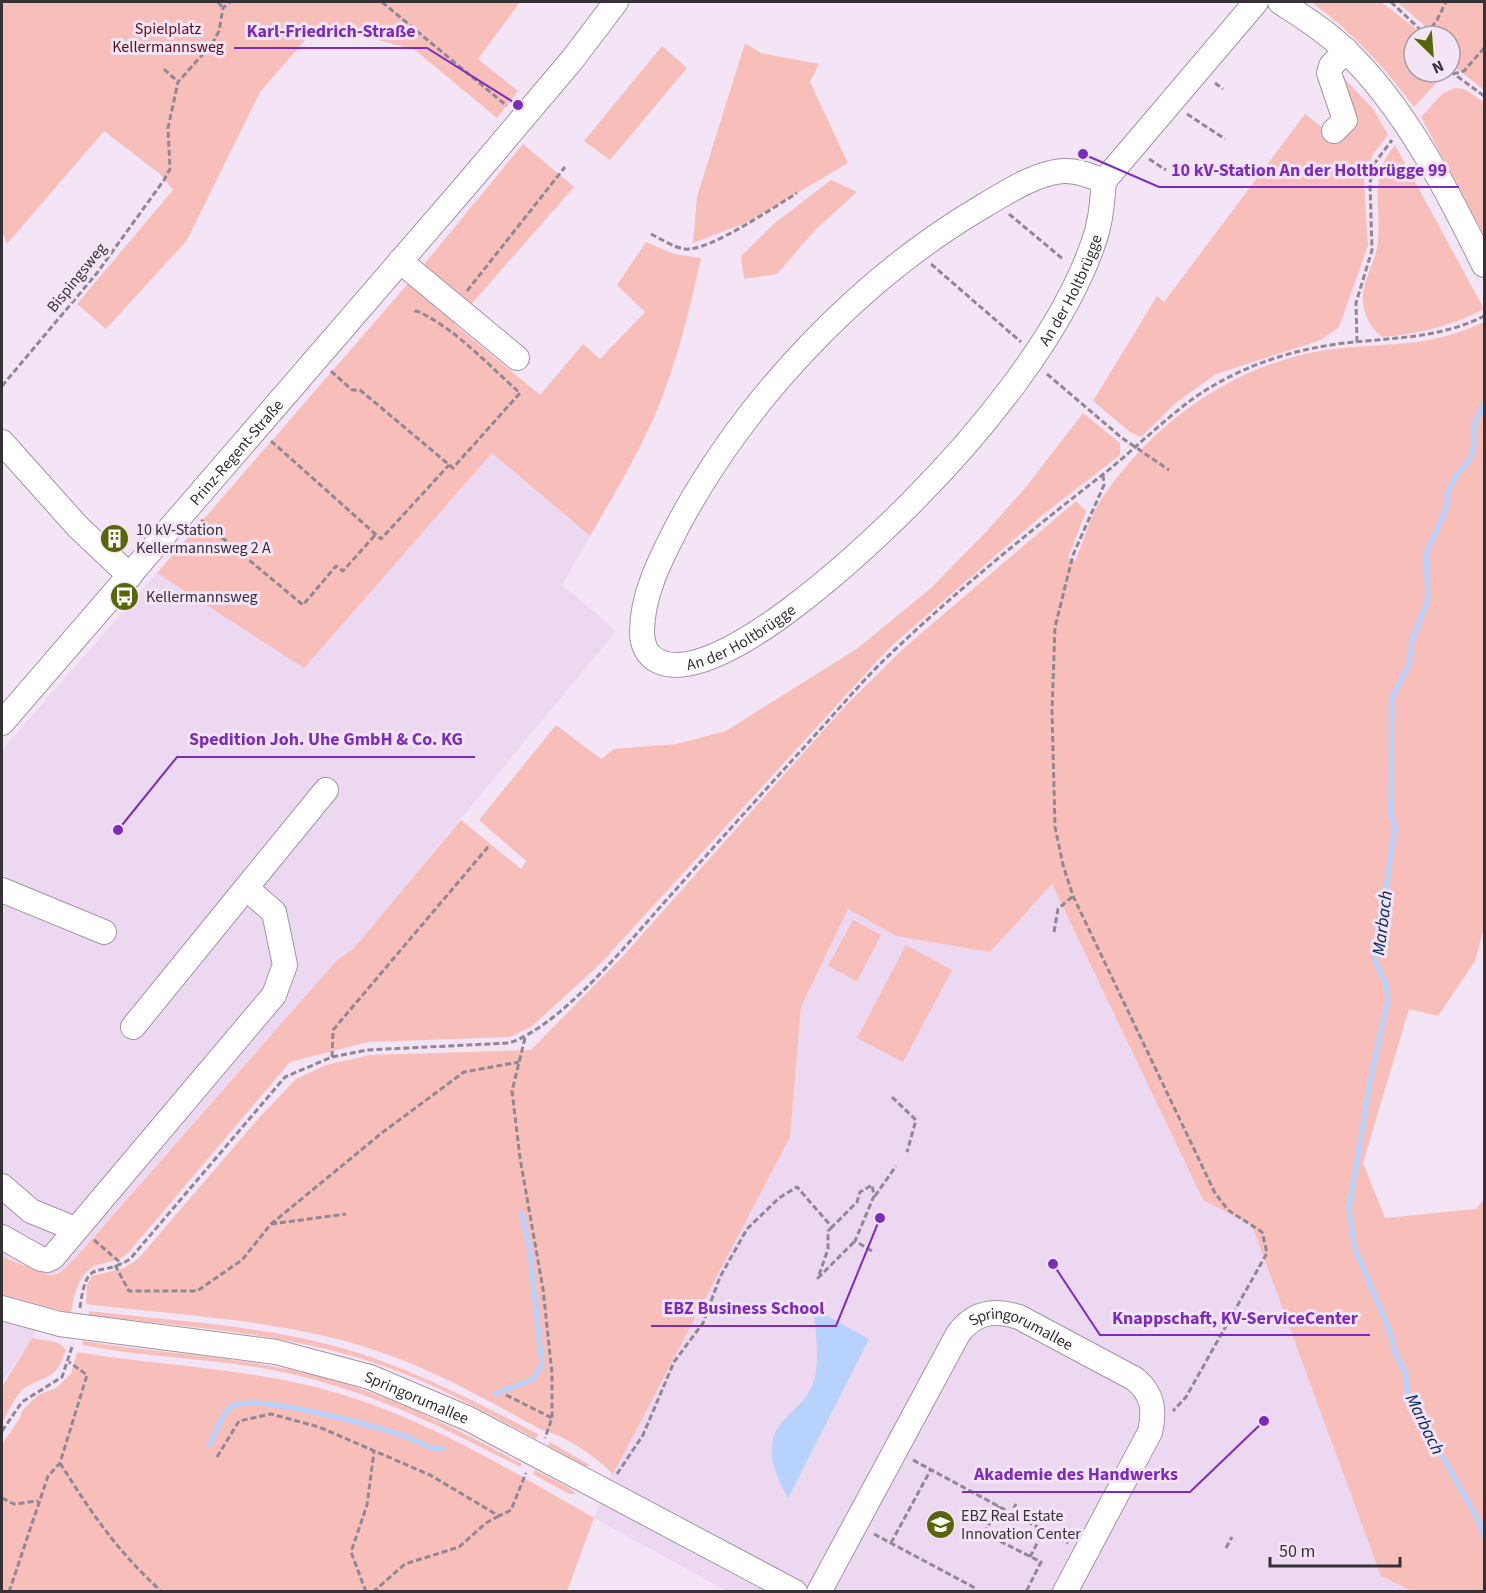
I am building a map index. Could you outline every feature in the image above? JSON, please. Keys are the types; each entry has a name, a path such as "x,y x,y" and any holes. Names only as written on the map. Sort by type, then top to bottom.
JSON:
{"street":[{"name":"Prinz-Regent-Straße","path":"2,723 318,359 522,119 616,2"},
{"path":"1104,181 1256,2"},
{"path":"1280,2 1346,50 1381,88 1401,129 1485,265"},
{"path":"1334,131 1345,120 1329,73 1331,66 1346,50"},
{"name":"An der Holtbrügge","path":"1060,171 1077,171 1104,181 1100,221 1083,272 1032,356 968,441 935,478 866,547 820,586 741,643 702,660 673,666 652,657 642,637 648,592 663,554 713,466 739,428 810,346 857,300 915,251 992,201 1021,185 1060,171"},
{"path":"400,261 518,358"},
{"path":"2,442 78,527 130,576"},
{"path":"133,1027 326,790"},
{"path":"2,1237 48,1260 274,995 285,965 274,912 246,888"},
{"path":"2,890 104,932"},
{"path":"2,1186 31,1211 75,1229"},
{"name":"Springorumallee","path":"2,1308 60,1324 276,1352 340,1368 433,1402 536,1454 795,1592"},
{"name":"Springorumallee","path":"819,1592 966,1323 989,1312 1004,1312 1038,1327 1135,1379 1149,1394 1153,1403 1154,1418 1150,1432 1065,1592"}],"path":[{"path":"218,2 223,8"},
{"path":"164,69 178,82 212,44 219,31 223,8 230,2"},
{"path":"382,2 522,119"},
{"path":"1391,2 1414,24"},
{"path":"1434,24 1446,2"},
{"path":"1462,71 1485,48"},
{"path":"1462,80 1485,96"},
{"name":"Bispingsweg","path":"2,386 97,273 164,180 170,169 168,128 178,82"},
{"path":"1173,101 1190,116 1225,139"},
{"path":"1357,342 1356,303 1372,250 1370,183 1374,164 1401,129"},
{"path":"459,285 467,291 565,167"},
{"path":"651,234 686,249 701,246 750,223 797,193"},
{"path":"992,201 998,209 1008,213 1064,260"},
{"path":"915,251 1135,447 1168,470"},
{"path":"318,359 352,390 360,390 453,468 520,393 451,333 427,315 417,311 413,312"},
{"path":"80,1306 82,1287 89,1274 96,1269 122,1264 130,1259 285,1077 332,1057 395,1047 509,1043 525,1038 544,1026 614,959 881,663 1049,515 1103,475 1182,406 1232,374 1318,347 1421,337 1457,328 1485,316"},
{"path":"257,428 381,539 449,465"},
{"path":"1103,475 1104,486 1073,555 1055,627 1052,711 1055,827 1063,866 1073,896 1215,1193 1228,1210 1262,1232 1267,1253 1185,1397 1170,1415"},
{"path":"205,522 303,605 336,566 343,571 376,534"},
{"path":"332,1057 333,1030 488,847"},
{"path":"1054,932 1058,909 1073,896"},
{"path":"373,1592 405,1564 459,1547 486,1523 511,1510 552,1418 552,1373 543,1289 514,1117 512,1091 525,1038"},
{"path":"115,1265 129,1291 196,1291 242,1260 270,1224 382,1132 464,1072 519,1062"},
{"path":"892,1096 916,1120 907,1152"},
{"path":"874,1196 872,1185 860,1192 857,1202 828,1231 828,1249 818,1278 855,1241 874,1196 896,1166"},
{"path":"605,1492 643,1435 670,1369 703,1323 720,1277 747,1228 778,1198 798,1187 832,1227"},
{"path":"270,1224 346,1214"},
{"path":"75,1229 92,1239 122,1264"},
{"path":"855,1241 872,1251"},
{"path":"1216,1326 1230,1320"},
{"path":"2,1431 9,1419 31,1394 62,1377 74,1344"},
{"path":"9,1592 38,1501 48,1476 60,1463 87,1375 69,1362"},
{"path":"506,1395 552,1418"},
{"path":"218,1457 239,1421 271,1414 319,1427 430,1475 499,1516"},
{"path":"896,1451 1086,1552"},
{"path":"366,1592 351,1552 367,1505 374,1452"},
{"path":"60,1463 96,1522 129,1561 162,1592"},
{"path":"891,1543 930,1470"},
{"path":"2,1498 14,1504 38,1501"},
{"path":"1011,1513 1016,1504"},
{"path":"980,1541 999,1506"},
{"path":"1030,1557 1044,1530"},
{"path":"984,1533 1041,1563 1026,1592"},
{"path":"874,1534 962,1578 975,1588 973,1592"},
{"path":"1226,1548 1232,1537"}],"shaded area":[{"path":"492,453 590,536 562,585 616,631 353,949 337,960 77,1256 32,1338 2,1382 2,750 157,573 304,667"},
{"path":"1052,884 1203,1200 1252,1225 1415,1591 727,1591 594,1518 611,1473 790,1137 801,1007 848,909 896,936"}],"green space":[{"name":"Spielplatz Kellermannsweg","path":"2,2 520,2 478,59 518,91 497,118 415,50 319,24 260,92 187,240 106,329 77,304 173,190 160,174 104,131 7,244 2,231"},
{"path":"1311,2 1381,2 1410,24 1402,24 1402,84 1435,84 1414,107 1367,50"},
{"path":"1397,2 1484,2 1484,90 1462,73 1462,24 1423,24"},
{"path":"745,43 761,53 819,64 810,82 848,163 748,222 693,243 697,197"},
{"path":"662,46 687,68 610,160 584,141"},
{"path":"1336,70 1374,110 1388,135 1373,154 1364,180 1368,246 1339,327 1321,340 1216,374 1178,401 1141,437 1130,432 1093,401 1157,296 1164,302 1305,114 1334,137"},
{"path":"1455,88 1464,89 1484,102 1484,235 1421,117 1442,94"},
{"path":"523,144 574,187 454,324 540,395 583,344 600,359 645,312 617,285 646,242 674,254 701,258 681,341 652,422 590,536 492,453 304,668 157,573 412,279"},
{"path":"1395,145 1484,309 1434,328 1382,337 1371,326 1364,307 1363,295 1377,248 1381,169"},
{"path":"831,180 857,192 815,230 777,274 744,279 741,256 775,223"},
{"path":"1484,322 1484,927 1475,961 1438,1016 1409,1009 1363,1163 1385,1218 1476,1209 1484,1199 1484,1591 1412,1591 1381,1576 1252,1225 1203,1200 1052,884 990,952 896,936 848,909 801,1007 790,1137 613,1474 570,1441 540,1429 440,1376 367,1347 288,1328 86,1304 87,1285 92,1276 124,1268 138,1259 258,1119 296,1079 326,1065 370,1055 531,1050 624,955 846,705 903,649 1076,501 1086,511 1068,558 1075,561 1098,505 1124,469 1149,442 1206,396 1237,378 1270,364 1306,354 1431,339 1465,330"},
{"path":"1083,413 1120,443 1120,455 1040,517 889,648 600,964 531,1027 510,1037 368,1042 290,1062 128,1253 117,1260 97,1265 86,1273 75,1293 71,1313 2,1294 2,1257 52,1276 61,1272 77,1256 337,960 353,949 461,820 521,869 526,861 479,820 556,725 601,759 614,749 677,744 726,731 858,648 931,588 1026,487"},
{"path":"853,920 881,935 857,981 828,966"},
{"path":"906,945 952,970 903,1062 857,1038"},
{"path":"89,1311 248,1329 342,1348 417,1375 538,1434 536,1439 433,1386 360,1358 283,1340 206,1328 89,1315"},
{"path":"32,1338 59,1343 66,1350 55,1372 26,1387 19,1394 2,1423 2,1387"},
{"path":"83,1341 263,1364 322,1377 399,1404 449,1426 522,1464 520,1467 397,1408 334,1385 267,1369 105,1349 82,1345"},
{"path":"77,1352 256,1375 315,1387 389,1411 459,1443 594,1518 567,1591 2,1591 2,1444 20,1418 22,1411 38,1395 56,1388 71,1374"},
{"path":"550,1442 591,1466 584,1466 548,1446"},
{"path":"535,1470 576,1494 569,1494 533,1474"}],"water":[{"path":"814,1309 869,1339 788,1498 772,1459 773,1439 784,1420 806,1397 814,1379 817,1349"}],"waterway":[{"name":"Marbach","path":"1484,404 1474,424 1474,443 1470,459 1455,477 1447,494 1447,506 1426,554 1428,599 1412,641 1409,664 1392,697 1391,813 1395,827 1375,961 1386,984 1388,999 1370,1082 1349,1208 1354,1246 1390,1332 1395,1353 1406,1374 1407,1393 1478,1520 1484,1537"},
{"path":"495,1394 533,1379 542,1365 530,1252 522,1214"},
{"path":"209,1445 225,1413 233,1406 245,1403 288,1407 342,1418 401,1435 432,1448 443,1449"}],"place":[{"name":"Karl-Friedrich-Straße","path":"518,105"},
{"name":"10 kV-Station An der Holtbrügge 99","path":"1083,154"},
{"name":"10 kV-Station Kellermannsweg 2 A","path":"115,538"},
{"name":"Kellermannsweg","path":"125,596"},
{"name":"Spedition Joh. Uhe GmbH & Co. KG","path":"118,830"},
{"name":"EBZ Business School","path":"880,1218"},
{"name":"Knappschaft, KV-ServiceCenter","path":"1053,1264"},
{"name":"Akademie des Handwerks","path":"1264,1421"},
{"name":"EBZ Real Estate Innovation Center","path":"940,1524"}]}
